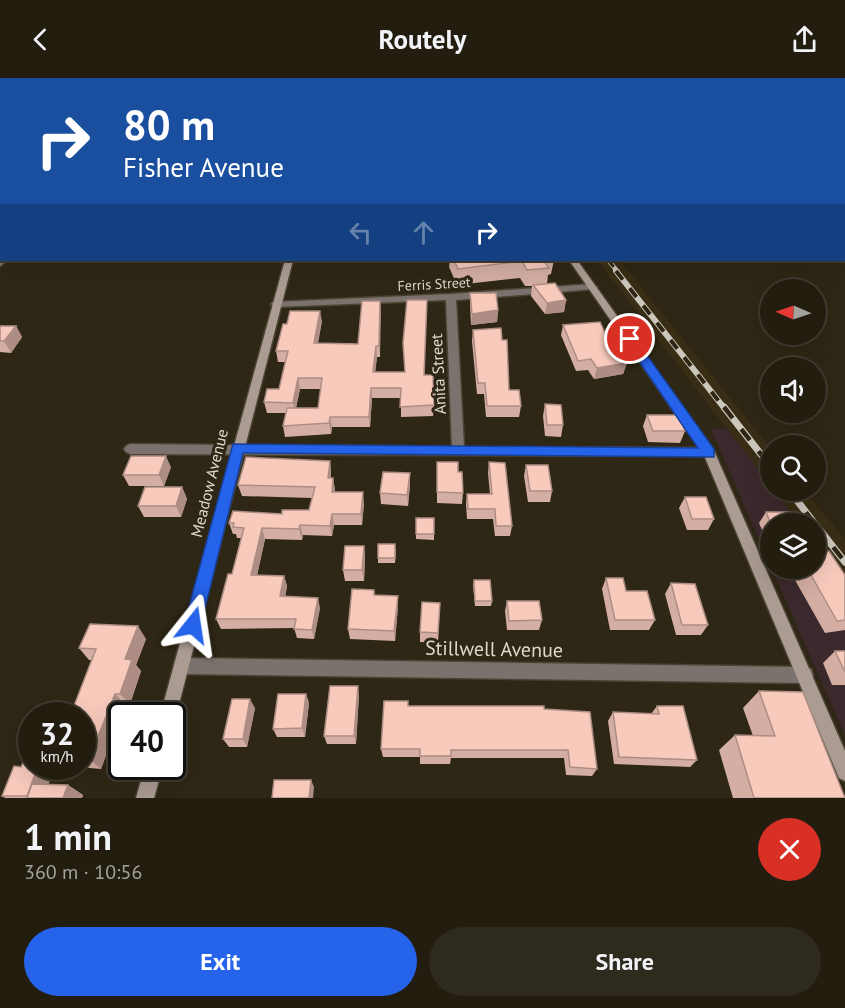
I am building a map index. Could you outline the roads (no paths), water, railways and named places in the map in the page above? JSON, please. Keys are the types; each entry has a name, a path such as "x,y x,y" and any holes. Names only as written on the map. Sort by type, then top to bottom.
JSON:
{"street":[{"name":"Meadow Avenue","path":"172,702 289,261"},
{"path":"574,261 709,453 845,772"},
{"name":"Ferris Street","path":"276,304 451,297 592,287"},
{"name":"Anita Street","path":"451,297 458,450"},
{"path":"130,449 709,453"},
{"name":"Stillwell Avenue","path":"182,666 805,675"},
{"path":"145,798 150,780"}],"railway":[{"path":"609,261 618,272"},
{"path":"616,271 725,409"},
{"path":"724,407 760,453"},
{"path":"797,501 807,513"},
{"path":"826,538 845,562"}]}
